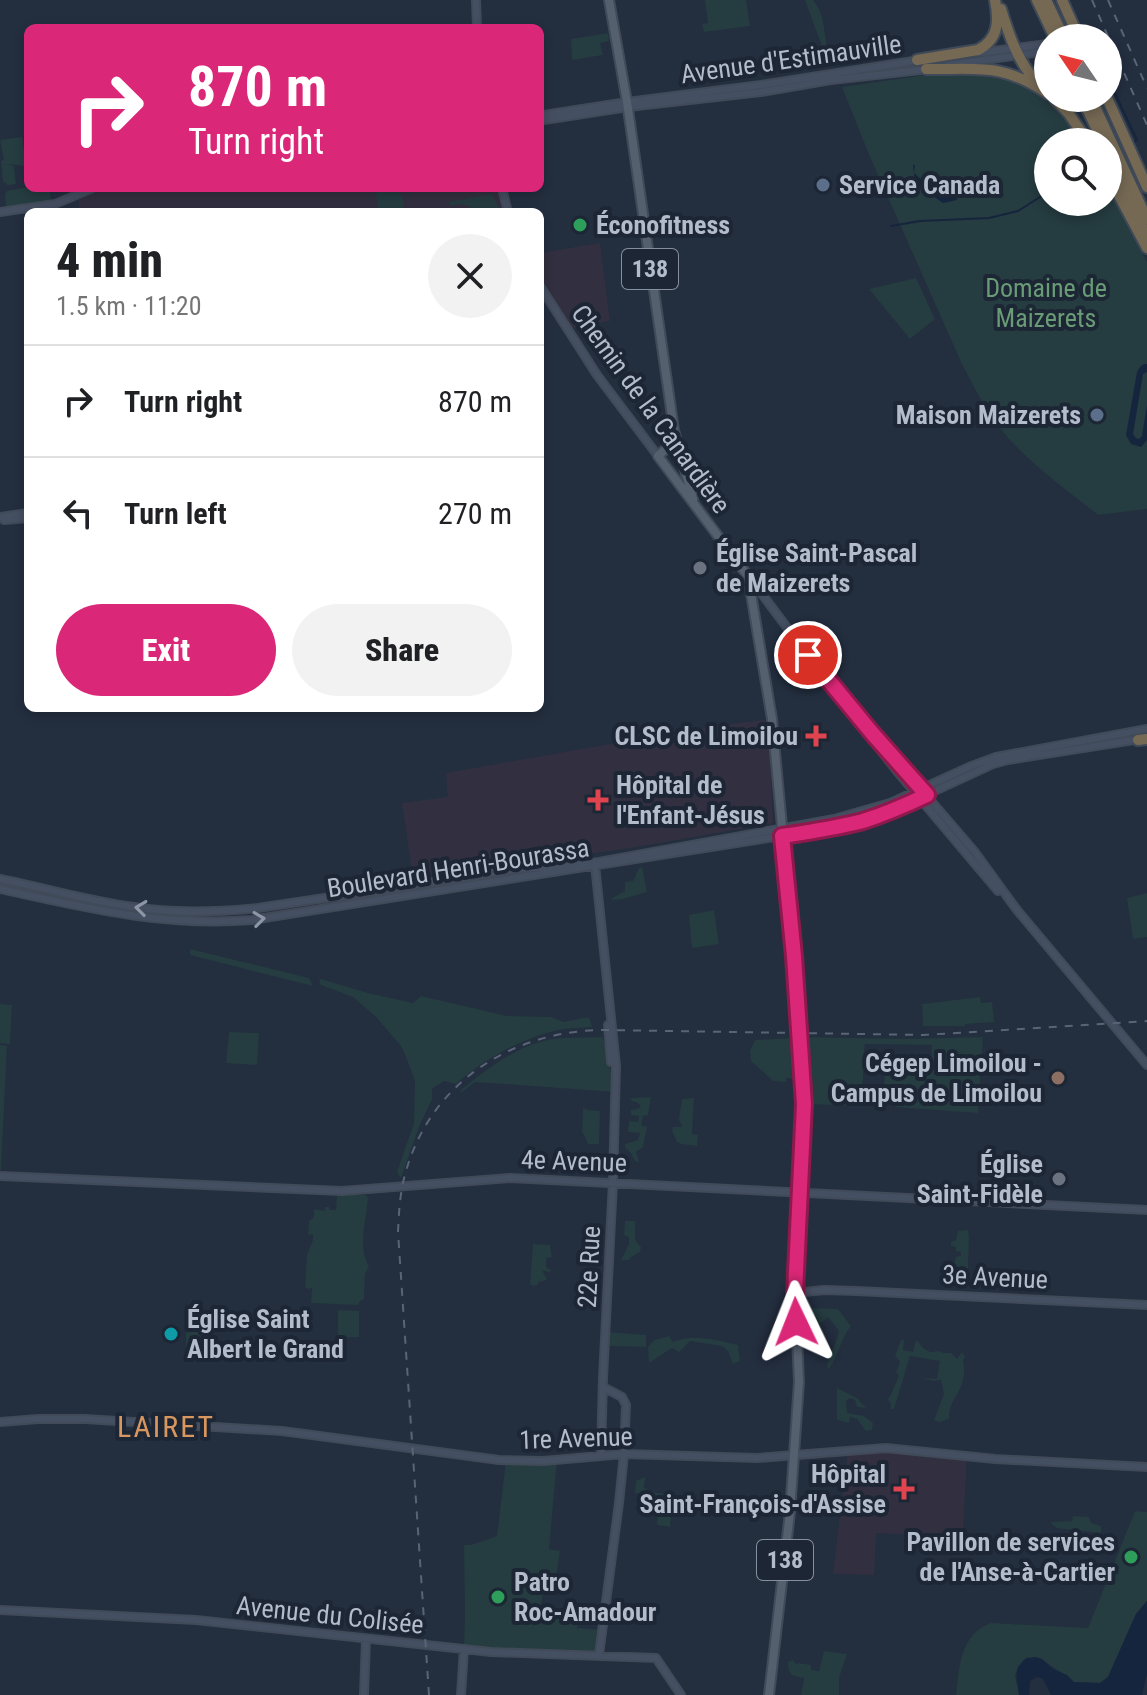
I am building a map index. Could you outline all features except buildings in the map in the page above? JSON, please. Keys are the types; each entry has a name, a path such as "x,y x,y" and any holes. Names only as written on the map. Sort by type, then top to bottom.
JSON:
{"highway":[{"path":"996,0 1017,52 1034,79"},
{"path":"917,60 986,46 996,32 996,0"},
{"path":"1037,0 1049,24"},
{"path":"1046,0 1052,24"},
{"path":"1062,0 1073,24"},
{"path":"926,69 1003,71 1034,85"},
{"path":"1097,112 1147,219"},
{"path":"1113,112 1147,187"},
{"path":"1122,183 1147,237"},
{"path":"1122,201 1147,248"}],"main road":[{"name":"138","path":"609,0 628,104 674,430 694,504"},
{"path":"658,456 670,445 674,430"},
{"name":"Chemin de la Canardière","path":"658,456 748,576"},
{"name":"138","path":"748,576 772,719 804,1104 795,1293 799,1382 790,1512 769,1695"}],"street":[{"path":"476,0 477,24"},
{"name":"Avenue d'Estimauville","path":"628,104 761,92 926,69 1017,52 1034,46"},
{"name":"Avenue d'Estimauville","path":"544,120 628,104 917,60 1034,51"},
{"path":"55,208 85,192"},
{"path":"0,212 24,210"},
{"name":"Chemin de la Canardière","path":"544,292 597,375 658,456"},
{"path":"0,519 24,516"},
{"name":"Chemin de la Canardière","path":"748,576 821,673 1003,897 1146,1063"},
{"name":"Boulevard Henri-Bourassa","path":"0,889 131,917 186,922 252,920 782,832 837,827 887,813 969,767 996,757 1147,729"},
{"name":"Boulevard Henri-Bourassa","path":"921,794 1008,760 1144,739"},
{"name":"Boulevard Henri-Bourassa","path":"0,879 134,908 219,912 518,869 595,865"},
{"name":"22e Rue","path":"595,865 616,1066 601,1455"},
{"name":"4e Avenue","path":"0,1176 342,1191 510,1178 1147,1210"},
{"name":"3e Avenue","path":"795,1293 824,1290 1147,1305"},
{"path":"599,1655 624,1454 626,1405 622,1397 603,1387"},
{"name":"1re Avenue","path":"2,1422 85,1419 282,1431 499,1460 543,1461 624,1454 757,1458 886,1448 1024,1461 1147,1467"},
{"name":"Avenue du Colisée","path":"0,1610 196,1620 464,1649 656,1658 681,1695"},
{"path":"364,1695 366,1639"},
{"path":"461,1695 464,1649"}],"shaded area":[{"path":"96,192 499,192 504,208 79,208 79,198"},
{"path":"600,243 610,321 567,329 544,292 544,252"},
{"name":"Hôpital de l'Enfant-Jésus","path":"765,720 773,823 631,848 413,878 402,803 448,797 446,773 708,727"},
{"name":"Hôpital Saint-François-d'Assise","path":"867,1449 967,1456 963,1525 968,1538 876,1533 874,1575 833,1574 848,1451"}],"green space":[{"path":"705,0 746,0 750,26 704,32 702,24 708,23"},
{"path":"805,0 813,0 820,12 828,51 824,52"},
{"path":"608,33 609,41 600,43 603,55 572,60 571,39"},
{"name":"Domaine de Maizerets","path":"980,72 1013,81 1034,92 1034,112 1058,112 1071,128 1034,128 1034,216 1122,216 1122,213 1147,262 1147,509 1098,515 1053,480 996,423 961,362 842,87 925,75"},
{"path":"22,137 24,166 6,164 14,166 16,184 8,185 3,181 1,161 4,160 0,140"},
{"path":"24,188 24,192 50,192 51,201 6,207 7,191"},
{"path":"376,192 399,192 403,199 404,208 378,208"},
{"path":"491,194 500,208 470,208 461,204 450,206 449,202"},
{"path":"916,278 935,319 910,339 869,289"},
{"path":"642,867 647,892 612,900 625,891 625,882 633,881"},
{"path":"1147,893 1147,937 1133,939 1127,898"},
{"path":"714,910 719,944 692,948 689,915"},
{"path":"190,949 309,978 313,986 190,955"},
{"path":"321,979 413,1003 421,996 507,1016 551,1017 564,1022 588,1017 592,1027 559,1030 514,1045 456,1084 444,1081 432,1089 432,1099 401,1178 397,1172 414,1123 415,1081 406,1057 401,1046 376,1017 353,997 321,985"},
{"path":"980,997 981,1003 992,1002 994,1022 923,1026 922,1004"},
{"path":"0,1004 12,1005 10,1044 0,1043"},
{"path":"229,1032 259,1033 257,1065 226,1063"},
{"path":"603,1037 615,1092 475,1082 461,1093 488,1069 529,1046 555,1039"},
{"path":"799,1037 983,1037 978,1113 895,1107 897,1085 891,1085 890,1092 884,1092 885,1066 864,1065 861,1106 804,1104","holes":["865,1044 932,1045 931,1065 899,1065 898,1062 863,1059"]},
{"path":"794,1038 794,1079 773,1081 751,1061 750,1051 755,1040"},
{"path":"0,1045 7,1046 1,1170 0,1170"},
{"path":"651,1097 648,1115 643,1116 641,1125 647,1127 643,1147 636,1152 639,1162 625,1148 625,1144 638,1140 640,1133 628,1132 629,1121 638,1122 639,1116 631,1115 631,1110 641,1106 630,1098"},
{"path":"694,1098 692,1134 698,1135 697,1146 677,1142 672,1131 673,1127 682,1127 679,1118 682,1099"},
{"path":"583,1107 600,1111 599,1144 588,1144 582,1131"},
{"path":"337,1194 368,1197 363,1241 369,1266 365,1274 364,1299 358,1305 311,1303 312,1288 305,1287 307,1255 313,1240 313,1234 308,1235 309,1221 314,1217 314,1209 325,1211 325,1207 329,1207 336,1210"},
{"path":"625,1221 635,1221 635,1240 641,1247 640,1252 629,1260 621,1260 629,1244 629,1237 624,1235"},
{"path":"968,1230 968,1268 963,1273 954,1264 961,1252 951,1246 951,1242 956,1240 958,1231"},
{"path":"533,1244 550,1245 552,1257 546,1258 546,1267 552,1271 542,1270 547,1280 533,1286 530,1284"},
{"path":"802,1308 838,1309 851,1326 829,1369 828,1362 839,1331 828,1317 815,1325 801,1318"},
{"path":"338,1310 359,1311 359,1337 338,1337"},
{"path":"191,1329 207,1331 206,1352 201,1357 186,1356 186,1333"},
{"path":"607,1332 646,1335 646,1347 607,1346"},
{"path":"669,1336 673,1342 697,1338 738,1345 740,1361 733,1364 728,1351 722,1346 690,1341 679,1352 672,1348 649,1363 648,1347 654,1340"},
{"path":"901,1340 904,1340 903,1350 913,1352 918,1341 926,1350 951,1353 957,1359 962,1352 965,1357 963,1379 949,1419 934,1420 944,1394 941,1380 922,1378 937,1379 940,1361 910,1356 894,1409 890,1409 888,1399 899,1376 896,1372 900,1362 895,1356"},
{"path":"837,1388 857,1398 866,1408 857,1407 855,1400 850,1398 846,1401 847,1413 864,1416 873,1423 872,1430 866,1431 857,1419 850,1417 849,1423 837,1420"},
{"path":"506,1460 557,1460 549,1549 560,1551 556,1578 545,1577 540,1613 578,1618 577,1628 603,1630 599,1655 464,1649 464,1545 497,1536"},
{"path":"645,1477 644,1488 656,1493 673,1494 670,1527 657,1525 660,1497 635,1493 636,1481"},
{"path":"1135,1511 1147,1512 1147,1601 1136,1614 1108,1677 1100,1683 1073,1682 1042,1659 1018,1666 1015,1676 1019,1695 956,1695 963,1653 967,1643 981,1628 991,1623 1088,1628"},
{"path":"1073,1516 1089,1517 1091,1523 1101,1526 1101,1533 1057,1528 1052,1524 1072,1521"},
{"path":"824,1651 847,1654 839,1678 839,1695 801,1695 804,1678 792,1674 788,1662 793,1660 797,1665 811,1665 811,1670 819,1671"}],"water":[{"path":"913,164 914,173 926,183 940,190 956,189 957,200 943,203 915,183"},
{"path":"1147,364 1147,372 1143,374 1133,434 1139,439 1142,436 1147,405 1147,440 1141,447 1131,444 1126,435 1137,372"},
{"path":"1147,1601 1147,1674 1142,1695 1051,1695 1043,1679 1037,1677 1030,1681 1029,1695 1019,1695 1017,1671 1026,1658 1042,1659 1074,1682 1100,1683 1108,1677 1136,1614"}],"waterway":[{"path":"1122,108 1137,140 1132,143"},
{"path":"891,226 920,221 989,218 1018,211 1034,201"}],"railway":[{"path":"1092,0 1147,125"},
{"path":"1108,0 1147,88"},
{"path":"429,1695 398,1232 404,1179 418,1139 435,1111 456,1087 480,1067 508,1051 570,1033 603,1030 923,1035 1147,1021"}],"place":[{"name":"Service Canada","path":"823,185"},
{"name":"Éconofitness","path":"580,225"},
{"name":"Maison Maizerets","path":"1097,415"},
{"name":"Église Saint-Pascal de Maizerets","path":"700,568"},
{"name":"CLSC de Limoilou","path":"816,736"},
{"name":"Hôpital de l'Enfant-Jésus","path":"598,800"},
{"name":"Cégep Limoilou - Campus de Limoilou","path":"1058,1078"},
{"name":"Église Saint-Fidèle","path":"1059,1179"},
{"name":"Église Saint Albert le Grand","path":"171,1334"},
{"name":"Hôpital Saint-François-d'Assise","path":"904,1489"},
{"name":"Pavillon de services de l'Anse-à-Cartier","path":"1131,1557"},
{"name":"Patro Roc-Amadour","path":"498,1597"}],"district":[{"name":"LAIRET","path":"166,1427"}],"route":[{"path":"796,1322 804,1104 782,836 860,822 927,795 808,655"}]}
